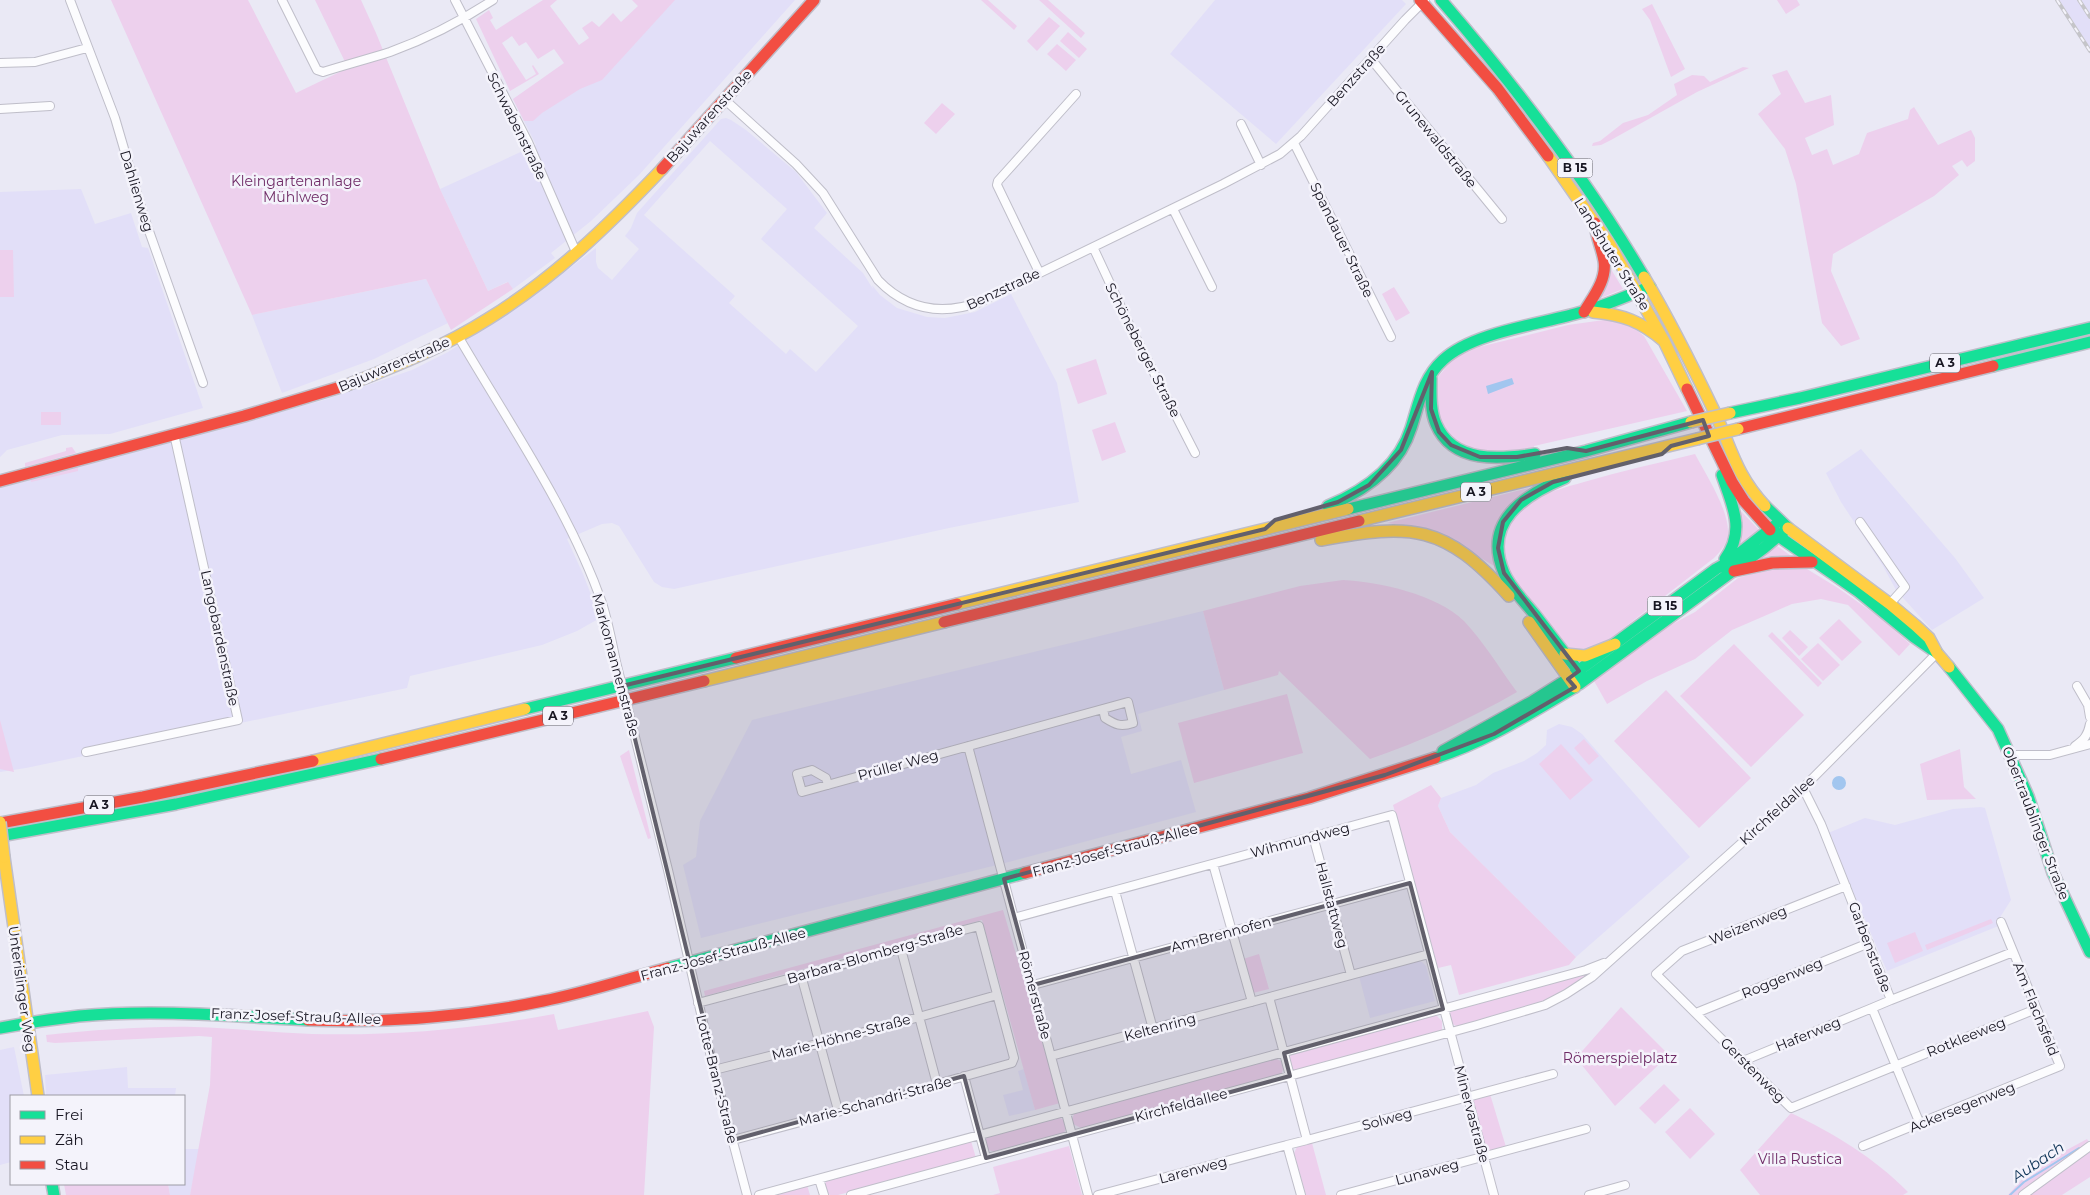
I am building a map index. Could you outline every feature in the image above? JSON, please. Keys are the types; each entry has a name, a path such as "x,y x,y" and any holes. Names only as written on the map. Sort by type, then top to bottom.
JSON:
{"main road":[{"name":"Bajuwarenstraße","path":"0,481 331,391 406,362 458,336 530,290 576,252 638,196 814,0"},
{"name":"Landshuter Straße","path":"1441,0 1510,81 1569,160 1606,215 1650,287 1720,423 1737,469 1754,494 1784,525"},
{"name":"Landshuter Straße","path":"1422,1 1498,89 1540,144 1595,223 1664,341 1732,482 1744,501 1774,534"},
{"path":"1584,312 1601,284 1604,270 1604,261 1596,237 1595,223"},
{"name":"A 3","path":"1265,529 1275,520 1324,508 1346,499 1380,476 1401,450 1408,436 1422,391 1432,372 1450,353 1474,340 1584,312 1650,287"},
{"name":"A 3","path":"1584,312 1630,317 1646,326 1664,341"},
{"name":"A 3","path":"0,822 161,793 311,761 1265,529 1586,450 1691,422 1800,398 2090,328"},
{"name":"A 3","path":"0,836 176,804 406,753 1671,446 2090,342"},
{"name":"A 3","path":"1432,372 1430,394 1433,420 1439,432 1452,445 1464,452 1480,457 1499,458 1517,457 1567,448 1586,450"},
{"name":"B 15","path":"1707,428 1738,527 1738,536 1733,550 1716,569"},
{"name":"A 3","path":"1582,675 1504,573 1498,548 1503,522 1520,500 1554,482 1572,475 1662,454 1671,446"},
{"name":"Franz-Josef-Strauß-Allee","path":"0,1028 26,1023 113,1013 204,1013 352,1020 482,1012 544,1001 1309,798 1386,775 1428,759 1571,682 1732,572 1784,525"},
{"name":"Obertraublinger Straße","path":"1784,525 1929,638 1937,653 1960,678 1998,728 2028,796 2053,873 2090,952"},
{"name":"A 3","path":"1282,539 1302,543 1359,533 1398,530 1428,534 1444,539 1475,559 1498,582 1571,682"},
{"name":"Franz-Josef-Strauß-Allee","path":"1582,675 1615,644 1716,569 1774,534"},
{"name":"Obertraublinger Straße","path":"1774,534 1848,584 1887,607"},
{"path":"1732,572 1772,563 1814,562"},
{"path":"1565,654 1586,657 1615,644"},
{"name":"Unterislinger Weg","path":"0,822 26,1023 38,1095"}],"street":[{"name":"Dahlienweg","path":"70,0 115,118 144,217 203,383"},
{"path":"282,0 320,72 360,61 416,41 464,18 493,0"},
{"name":"Schwabenstraße","path":"456,0 528,142 576,252"},
{"name":"Benzstraße","path":"724,99 810,178 823,193 878,280 896,296 934,309 965,308 1261,164 1294,143 1422,1"},
{"path":"0,63 35,62 87,48"},
{"name":"Grunewaldstraße","path":"1371,59 1502,219"},
{"path":"1039,272 997,185 998,181 1076,94"},
{"path":"0,109 50,106"},
{"path":"1242,124 1261,164"},
{"name":"Spandauer Straße","path":"1294,143 1391,337"},
{"path":"1172,208 1212,287"},
{"name":"Schöneberger Straße","path":"1093,247 1128,322 1195,453"},
{"name":"Markomannenstraße","path":"458,336 550,492 569,528 601,601 689,963"},
{"name":"Langobardenstraße","path":"86,752 238,720 174,434"},
{"path":"1860,522 1905,587 1887,607"},
{"name":"Kirchfeldallee","path":"851,1195 1545,1005 1592,977 1803,788 1937,653"},
{"path":"2077,686 2088,705 2090,717"},
{"name":"Prüller Weg","path":"828,785 1103,709"},
{"path":"2072,749 2089,732 2090,724"},
{"path":"2011,755 2050,755 2090,744"},
{"path":"968,746 1004,880"},
{"name":"Garbenstraße","path":"1803,788 1846,886 1891,1000 1872,1008 1920,1124"},
{"name":"Wihmundweg","path":"1014,918 1392,815 1443,1009"},
{"name":"Hallstattweg","path":"1313,836 1351,974"},
{"path":"1213,864 1252,1002"},
{"name":"Römerstraße","path":"1004,880 1066,1112"},
{"name":"Am Brennofen","path":"1032,985 1410,883"},
{"name":"Weizenweg","path":"1656,974 1682,951 1846,886"},
{"path":"1115,891 1153,1029"},
{"name":"Am Flachsfeld","path":"2001,922 2060,1066"},
{"name":"Barbara-Blomberg-Straße","path":"698,1003 901,949 906,945 979,926 1014,1058"},
{"name":"Roggenweg","path":"1696,1013 1869,942"},
{"path":"901,949 937,1084"},
{"name":"Am Flachsfeld","path":"1891,1000 2013,952"},
{"name":"Keltenring","path":"1051,1056 1429,954"},
{"name":"Kirchfeldallee","path":"759,1195 1586,970 1610,960"},
{"name":"Lotte-Branz-Straße","path":"689,963 714,1070 747,1195"},
{"name":"Gerstenweg","path":"1656,974 1791,1108 1896,1065"},
{"path":"802,975 838,1110"},
{"name":"Marie-Höhne-Straße","path":"714,1070 880,1028 997,995"},
{"path":"1269,997 1307,1140"},
{"name":"Haferweg","path":"1743,1061 1872,1008"},
{"path":"1443,1009 1450,1032"},
{"name":"Rotkleeweg","path":"1896,1065 2036,1009"},
{"name":"Minervastraße","path":"1450,1032 1494,1195"},
{"name":"Marie-Schandri-Straße","path":"732,1140 838,1110 839,1112 938,1085 1012,1063 1014,1058"},
{"name":"Ackersegenweg","path":"1863,1146 2060,1066"},
{"name":"Solweg","path":"1287,1146 1553,1074"},
{"path":"964,1076 986,1158"},
{"path":"1066,1112 1088,1195"},
{"name":"Lunaweg","path":"1341,1195 1586,1129"},
{"path":"1287,1146 1301,1195"},
{"name":"Larenweg","path":"1098,1195 1287,1146"},
{"path":"2023,1195 2033,1192 2090,1146"},
{"path":"819,1179 824,1195"},
{"path":"1589,1195 1626,1185"}],"highlighted area":[{"path":"1432,372 1431,409 1439,432 1451,445 1480,457 1517,457 1567,448 1586,451 1703,420 1709,436 1671,446 1662,454 1553,482 1521,500 1503,522 1498,548 1504,573 1579,671 1568,679 1575,687 1494,734 1385,775 1004,879 1033,985 1410,883 1443,1009 1284,1053 1290,1076 986,1158 964,1076 733,1140 622,686 1265,529 1275,520 1338,502 1369,485 1401,450"}],"shaded area":[{"path":"647,0 795,0 639,175 591,221 551,253 555,258 513,289 507,282 488,291 440,189 536,145 513,99 633,17"},
{"path":"1215,0 1402,0 1406,4 1276,144 1170,54"},
{"path":"2055,0 2090,0 2090,54 2074,30"},
{"path":"721,119 731,120 746,130 796,172 827,213 814,228 863,273 873,289 872,285 880,295 897,308 927,317 945,318 975,312 1011,294 1057,383 1079,502 949,528 674,589 662,587 654,582 619,526 612,523 602,524 567,539 600,618 577,631 542,645 410,676 407,688 0,772 0,488 324,400 412,370 448,352 479,332 536,294 596,248 598,268 612,280 639,249 625,236 631,228 637,213","holes":["710,141 787,209 761,239 858,326 816,372 790,349 786,354 729,303 735,296 644,215"]},
{"path":"81,189 95,224 131,213 142,247 148,248 203,408 110,434 62,435 7,450 0,457 0,192"},
{"path":"426,279 448,323 374,359 282,393 252,315"},
{"path":"1861,449 1955,558 1984,598 1932,630 1896,590 1883,566 1841,502 1826,473"},
{"path":"1203,611 1224,690 1138,714 1142,731 1121,737 1131,774 1181,760 1196,812 1005,863 701,938 683,865 696,857 700,821 752,720"},
{"path":"1559,724 1572,727 1582,734 1690,857 1576,957 1450,832 1438,806 1441,798 1476,785 1493,773 1524,761 1537,753 1546,745 1547,730"},
{"path":"1985,808 2011,900 1999,919 2001,925 1887,971 1828,833 1865,818 1895,825 1953,809"},
{"path":"1415,961 1422,962 1426,966 1435,1001 1370,1018 1359,976"},
{"path":"14,1047 24,1095 10,1095 10,1162 0,1165 0,1050"},
{"path":"127,1067 128,1088 176,1088 175,1095 46,1095 45,1075"},
{"path":"1024,1069 1035,1110 1009,1116 1003,1095 1023,1090 1018,1071"},
{"path":"185,1149 200,1149 190,1195 170,1195 168,1185 185,1185"}],"green space":[{"name":"Kleingartenanlage Mühlweg","path":"111,0 248,0 296,93 348,68 315,0 361,0 440,189 488,291 508,282 513,289 451,330 426,279 252,315"},
{"path":"543,0 557,0 550,6 579,45 589,38 582,28 592,21 599,27 613,13 621,22 638,6 632,0 675,0 602,80 580,89 542,113 533,121 524,121 513,99 564,63 554,49 538,59 526,42 519,46 512,36 502,43 526,80 536,74 533,65 539,74 510,91 476,19 489,10 493,18 490,20 496,30"},
{"path":"981,0 988,0 1017,26 1014,30"},
{"path":"1039,0 1048,0 1085,33 1081,38"},
{"path":"1777,0 1797,0 1800,5 1786,14"},
{"path":"1652,4 1685,69 1671,77 1650,20 1642,9"},
{"path":"1443,16 1486,61 1528,113 1583,188 1635,272 1632,274"},
{"path":"1049,17 1060,26 1037,51 1027,41"},
{"path":"1068,32 1087,49 1079,58 1060,41"},
{"path":"1057,44 1076,60 1066,71 1047,54"},
{"path":"1743,67 1749,68 1697,92 1601,145 1592,146 1593,143 1600,141 1623,123 1648,115 1677,95 1674,84 1692,75 1704,76 1710,82"},
{"path":"1787,70 1805,103 1831,95 1834,125 1805,138 1812,155 1827,149 1833,165 1859,154 1867,133 1908,119 1910,110 1914,107 1938,145 1971,130 1975,138 1975,161 1967,167 1962,160 1952,166 1959,175 1934,196 1833,254 1831,271 1860,339 1841,346 1822,323 1796,184 1785,149 1758,114 1781,94 1772,75"},
{"path":"942,103 955,114 936,134 924,123"},
{"path":"0,250 13,250 14,297 0,297"},
{"path":"1609,266 1623,289 1598,299"},
{"path":"1394,287 1410,313 1396,321 1382,294"},
{"path":"1611,319 1634,328 1644,336 1687,411 1534,446 1534,449 1484,452 1458,444 1440,427 1434,390 1438,377 1454,358 1479,347 1568,325"},
{"path":"1096,359 1107,394 1078,404 1066,369"},
{"path":"41,412 61,412 61,425 41,425"},
{"path":"1115,422 1126,452 1102,461 1092,430"},
{"path":"72,447 76,453 25,467 25,463 66,451 66,448"},
{"path":"1695,454 1716,493 1728,525 1728,535 1723,548 1714,558 1607,641 1588,652 1567,648 1533,605 1509,570 1506,561 1505,544 1506,536 1513,520 1531,502 1556,490"},
{"path":"78,465 78,471 31,482 30,478"},
{"path":"1529,488 1518,497 1496,567 1433,530 1387,523"},
{"path":"1738,508 1760,531 1743,544 1741,543"},
{"path":"1776,545 1791,556 1756,562"},
{"path":"1775,567 1807,569 1882,619 1910,644 1899,656 1848,605 1821,599 1792,604 1732,630 1695,659 1647,681 1607,704 1593,679 1669,626 1695,612 1738,578"},
{"path":"1343,580 1374,583 1407,591 1438,603 1452,612 1464,621 1478,638 1517,692 1445,729 1370,759 1279,671 1278,675 1224,690 1203,611 1300,586"},
{"path":"1839,619 1862,642 1842,661 1819,638"},
{"path":"1790,630 1808,647 1799,656 1782,638"},
{"path":"1772,632 1822,683 1818,687 1768,636"},
{"path":"1818,643 1840,665 1823,681 1801,659"},
{"path":"1734,644 1804,715 1751,767 1680,696"},
{"path":"1666,690 1751,778 1699,828 1614,741"},
{"path":"1287,694 1303,753 1194,783 1178,723"},
{"path":"0,720 14,772 0,769"},
{"path":"1584,739 1599,756 1589,765 1574,748"},
{"path":"1561,744 1593,780 1570,800 1539,764"},
{"path":"1960,749 1964,787 1976,799 1927,800 1920,764"},
{"path":"629,750 651,838 648,839 620,756"},
{"path":"1431,785 1441,798 1438,806 1450,832 1576,957 1569,965 1459,995 1451,965 1438,968 1393,805"},
{"path":"1003,910 1060,1103 1035,1110 982,920 705,996 704,991"},
{"path":"1991,919 1993,923 1927,950 1925,945"},
{"path":"1915,932 1923,951 1895,963 1887,943"},
{"path":"1259,954 1269,989 1253,993 1243,959"},
{"path":"1585,973 1588,976 1562,993 1530,1007 1458,1027 1451,1023 1450,1011 1454,1008"},
{"name":"Römerspielplatz","path":"1621,1007 1669,1055 1615,1106 1576,1058"},
{"path":"648,1011 654,1027 644,1195 190,1195 210,1085 212,1037 55,1043 47,1042 46,1035 176,1027 312,1034 403,1033 494,1024 554,1014 558,1030"},
{"path":"1437,1016 1442,1021 1442,1030 1439,1033 1296,1071 1290,1067 1288,1059 1293,1053"},
{"path":"1274,1058 1281,1061 1283,1069 1281,1076 1085,1128 1073,1124 1072,1119 1075,1112"},
{"path":"1664,1084 1680,1100 1655,1124 1639,1108"},
{"path":"1490,1094 1506,1147 1489,1152 1485,1149 1473,1102 1474,1098"},
{"path":"1690,1108 1715,1134 1690,1159 1665,1132"},
{"name":"Villa Rustica","path":"1791,1113 1868,1157 1908,1192 1903,1195 1760,1195 1740,1170"},
{"path":"1058,1117 1064,1120 1067,1126 1063,1135 994,1152 987,1149 985,1140 988,1136"},
{"path":"2087,1139 2090,1144 2090,1177 2062,1195 2008,1195 2026,1175 2039,1165"},
{"path":"971,1141 976,1158 838,1195 830,1195 825,1188 827,1180"},
{"path":"1312,1143 1326,1195 1306,1195 1294,1153 1297,1147"},
{"path":"1069,1146 1082,1195 993,1195 1000,1193 993,1167"},
{"path":"64,1185 168,1185 170,1195 66,1195"},
{"path":"807,1185 810,1195 770,1195"}],"water":[{"path":"1512,378 1514,384 1488,394 1486,386"},
{"path":"1836,776 1842,776 1846,783 1842,790 1836,790 1832,786 1832,780"}],"waterway":[{"name":"Aubach","path":"2010,1195 2024,1182 2079,1148"}],"railway":[{"path":"2057,0 2090,51"},
{"path":"2079,0 2090,17"}],"traffic: fast":[{"path":"1441,0 1549,134 1622,240 1644,277"},
{"path":"1328,506 1367,485 1389,466 1405,442 1426,383 1436,367 1456,350 1472,342 1509,330 1591,310 1650,287"},
{"path":"1730,413 2090,328"},
{"path":"1993,366 2090,342"},
{"path":"1431,378 1431,401 1434,419 1444,437 1454,446 1479,456 1507,457 1535,454"},
{"path":"1348,509 1586,451 1691,422"},
{"path":"1722,475 1733,507 1736,528 1735,538 1725,559"},
{"path":"1565,478 1535,493 1511,513 1503,525 1498,539 1499,555 1504,573 1510,584 1585,679"},
{"path":"1579,684 1764,548 1788,528 1765,506"},
{"path":"1571,676 1716,569 1727,563 1774,526"},
{"path":"1771,531 1859,592 1914,637 1937,653"},
{"path":"525,709 736,658"},
{"path":"1949,667 1998,729 2028,796 2053,873 2090,952"},
{"path":"1443,751 1533,701 1568,679"},
{"path":"1435,758 1490,735 1575,687"},
{"path":"0,836 176,804 381,759"},
{"path":"668,968 1025,873"},
{"path":"0,1028 79,1016 136,1013 308,1020"},
{"path":"52,1185 54,1195"}],"traffic: slow":[{"path":"1548,156 1610,245 1664,341 1687,389"},
{"path":"347,385 437,347 471,329 512,303 535,287 580,250 662,169"},
{"path":"1644,277 1672,327 1715,413 1735,462 1747,484 1765,506"},
{"path":"1593,312 1631,320 1647,328 1664,341"},
{"path":"1691,422 1730,413"},
{"path":"1697,439 1738,429"},
{"path":"1359,521 1697,439"},
{"path":"957,604 1348,509"},
{"path":"1788,528 1890,604 1915,625 1929,638 1937,653 1949,667"},
{"path":"1321,540 1380,531 1404,531 1425,535 1445,542 1465,554 1509,596"},
{"path":"704,681 944,622"},
{"path":"1529,622 1575,687"},
{"path":"1565,654 1585,656 1615,644"},
{"path":"313,761 525,709"},
{"path":"0,822 4,857"},
{"path":"4,857 38,1095"}],"traffic: jam":[{"path":"662,169 814,0"},
{"path":"1420,0 1498,89 1548,156"},
{"path":"1584,312 1599,288 1604,268 1595,223"},
{"path":"1738,429 1993,366"},
{"path":"0,481 244,416 347,385"},
{"path":"1687,389 1732,482 1744,501 1770,530"},
{"path":"944,622 1359,521"},
{"path":"1734,571 1772,563 1812,562"},
{"path":"736,658 957,604"},
{"path":"381,759 704,681"},
{"path":"1025,873 1309,798 1435,758"},
{"path":"0,823 143,797 313,761"},
{"path":"308,1020 396,1020 514,1007 559,998 668,968"}]}
